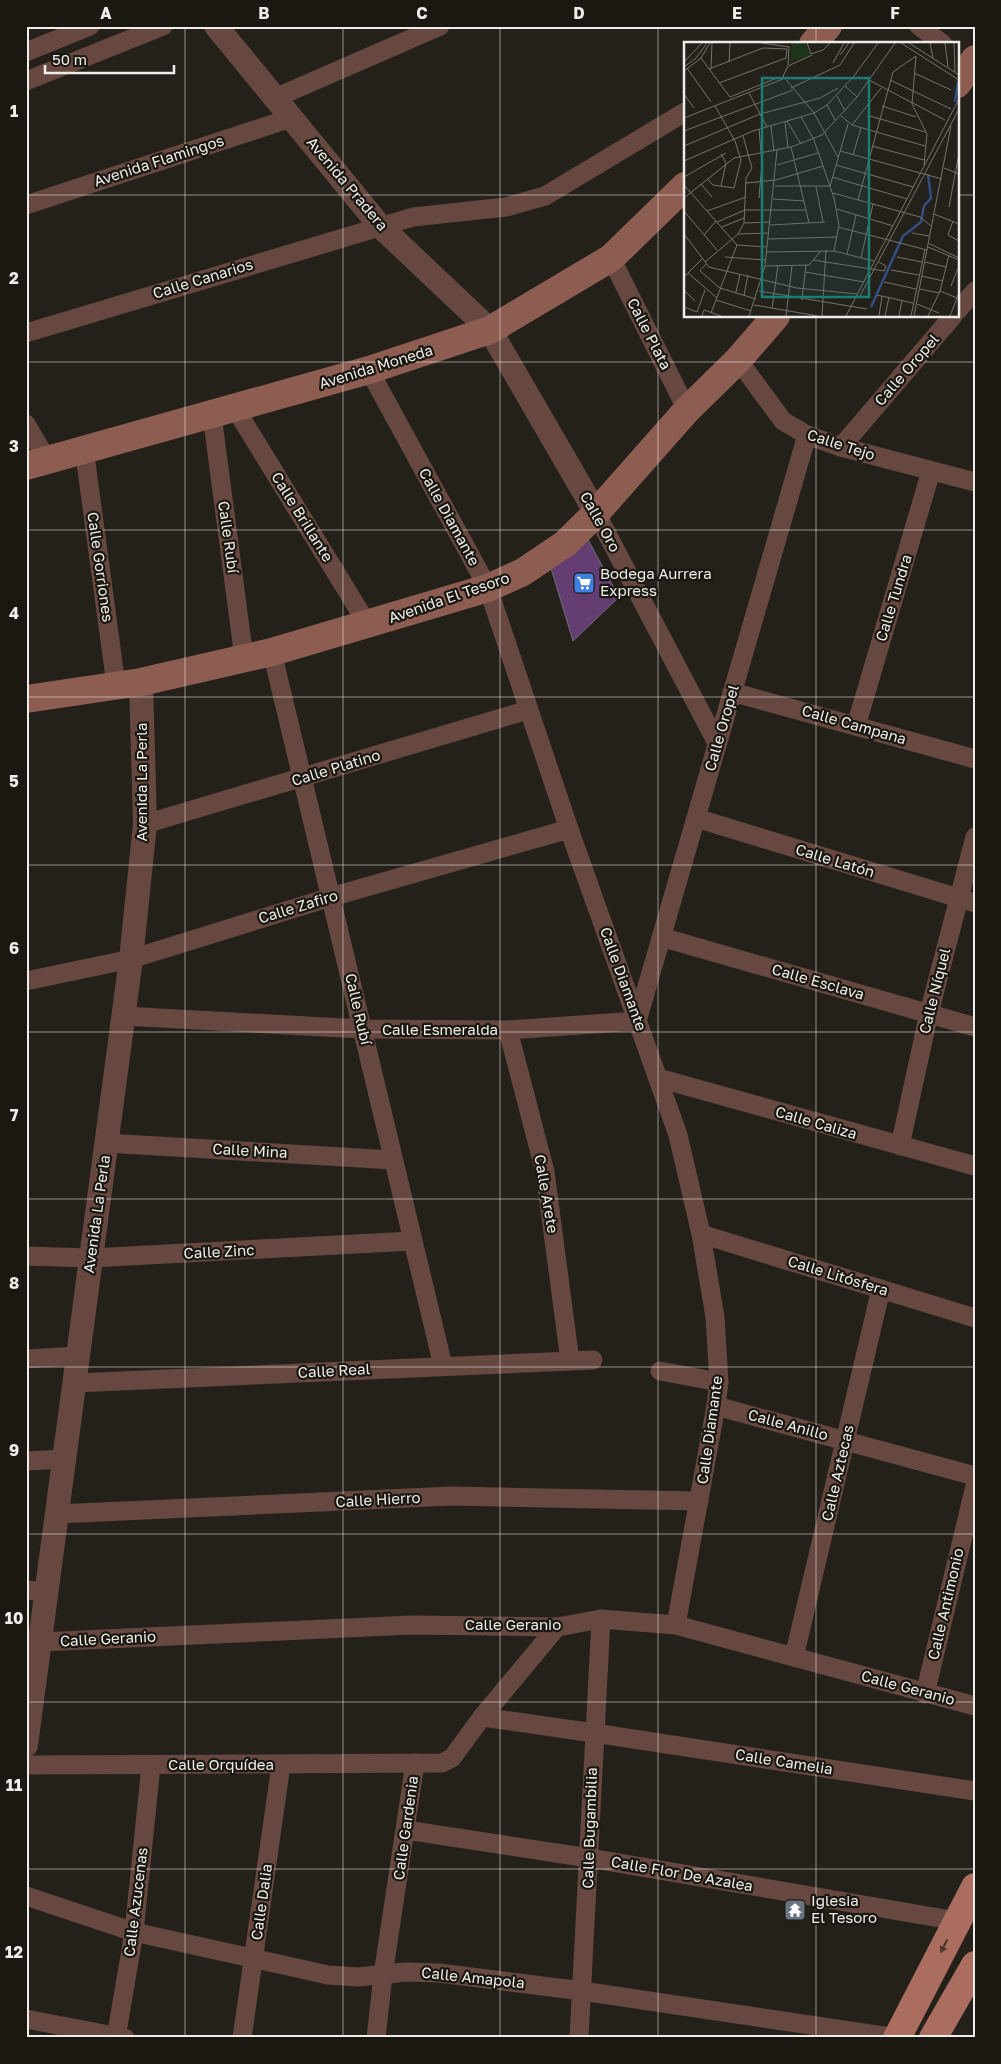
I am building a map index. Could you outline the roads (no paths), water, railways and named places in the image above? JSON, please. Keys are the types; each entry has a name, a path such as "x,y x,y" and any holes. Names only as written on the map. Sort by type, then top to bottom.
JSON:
{"main road":[{"path":"815,42 828,26"},
{"name":"Avenida Moneda","path":"36,463 84,448 224,412 369,370 490,330 611,258 684,187"},
{"name":"Avenida El Tesoro","path":"26,699 128,683 272,652 488,588 523,572 566,542 596,513 688,410 738,360 774,318"},
{"path":"897,2038 975,1887"},
{"path":"933,2038 975,1965"}],"street":[{"path":"26,52 90,26"},
{"path":"26,81 163,26"},
{"name":"Avenida Pradera","path":"216,26 380,226 490,330"},
{"path":"275,98 440,26"},
{"path":"919,26 940,42"},
{"name":"Calle Canarios","path":"26,333 413,217 506,207 545,196 684,113"},
{"name":"Avenida Flamingos","path":"26,205 291,118"},
{"name":"Calle Plata","path":"611,258 688,410"},
{"path":"958,310 975,291"},
{"name":"Calle Oropel","path":"841,447 951,318"},
{"name":"Calle Oro","path":"490,330 596,513 717,743"},
{"name":"Calle Tejo","path":"738,360 783,421 807,435 841,447 975,482"},
{"name":"Calle Diamante","path":"369,370 488,588 569,829 678,1135 701,1234 715,1317 719,1382 676,1624"},
{"name":"Calle Brillante","path":"224,412 368,625"},
{"name":"Calle Rubí","path":"224,412 244,658"},
{"path":"26,424 36,463"},
{"name":"Calle Oropel","path":"637,1021 807,435"},
{"name":"Calle Gorriones","path":"84,448 128,683"},
{"name":"Calle Tundra","path":"856,726 931,471"},
{"name":"Calle Rubí","path":"272,652 443,1366"},
{"name":"Avenida La Perla","path":"26,1745 28,1716 40,1642 36,1591 57,1514 131,959 145,824 128,683"},
{"name":"Calle Campana","path":"732,692 975,759"},
{"name":"Calle Platino","path":"145,824 528,710"},
{"name":"Calle Latón","path":"696,818 967,901"},
{"name":"Calle Zafiro","path":"26,981 131,959 331,897 569,829"},
{"name":"Calle Níquel","path":"900,1146 929,1014 967,901 975,837"},
{"name":"Calle Esclava","path":"661,937 975,1027"},
{"name":"Calle Esmeralda","path":"123,1016 362,1029 508,1030 637,1021"},
{"name":"Calle Arete","path":"508,1030 545,1172 570,1361"},
{"name":"Calle Caliza","path":"658,1078 975,1166"},
{"name":"Calle Mina","path":"106,1143 394,1160"},
{"name":"Calle Litósfera","path":"701,1234 975,1318"},
{"name":"Calle Zinc","path":"26,1256 91,1258 412,1241"},
{"name":"Calle Aztecas","path":"794,1656 882,1289"},
{"path":"26,1359 78,1356"},
{"name":"Calle Real","path":"74,1383 594,1360"},
{"path":"660,1372 719,1382"},
{"name":"Calle Anillo","path":"716,1406 975,1476"},
{"path":"26,1461 64,1459"},
{"name":"Calle Antimonio","path":"925,1694 975,1486"},
{"name":"Calle Hierro","path":"57,1514 452,1496 699,1501"},
{"name":"Calle Geranio","path":"40,1642 412,1624 557,1627 601,1619 676,1624 925,1694 975,1706"},
{"name":"Calle Bugambilia","path":"579,2038 601,1619"},
{"name":"Calle Gardenia","path":"376,2038 383,1974 415,1763 442,1763 448,1761 557,1627"},
{"path":"482,1718 594,1733"},
{"name":"Calle Camelia","path":"594,1733 975,1791"},
{"name":"Calle Orquídea","path":"26,1766 415,1763"},
{"name":"Calle Azucenas","path":"119,2037 134,1932 151,1765"},
{"name":"Calle Dalia","path":"242,2038 281,1765"},
{"name":"Calle Flor De Azalea","path":"406,1830 589,1858 956,1921"},
{"name":"Calle Amapola","path":"26,1896 134,1932 328,1975 358,1977 439,1972 582,1990 897,2038"},
{"path":"26,2018 119,2037"}],"place":[{"name":"Bodega Aurrera Express","path":"584,583"},
{"name":"Iglesia El Tesoro","path":"795,1910"}]}
